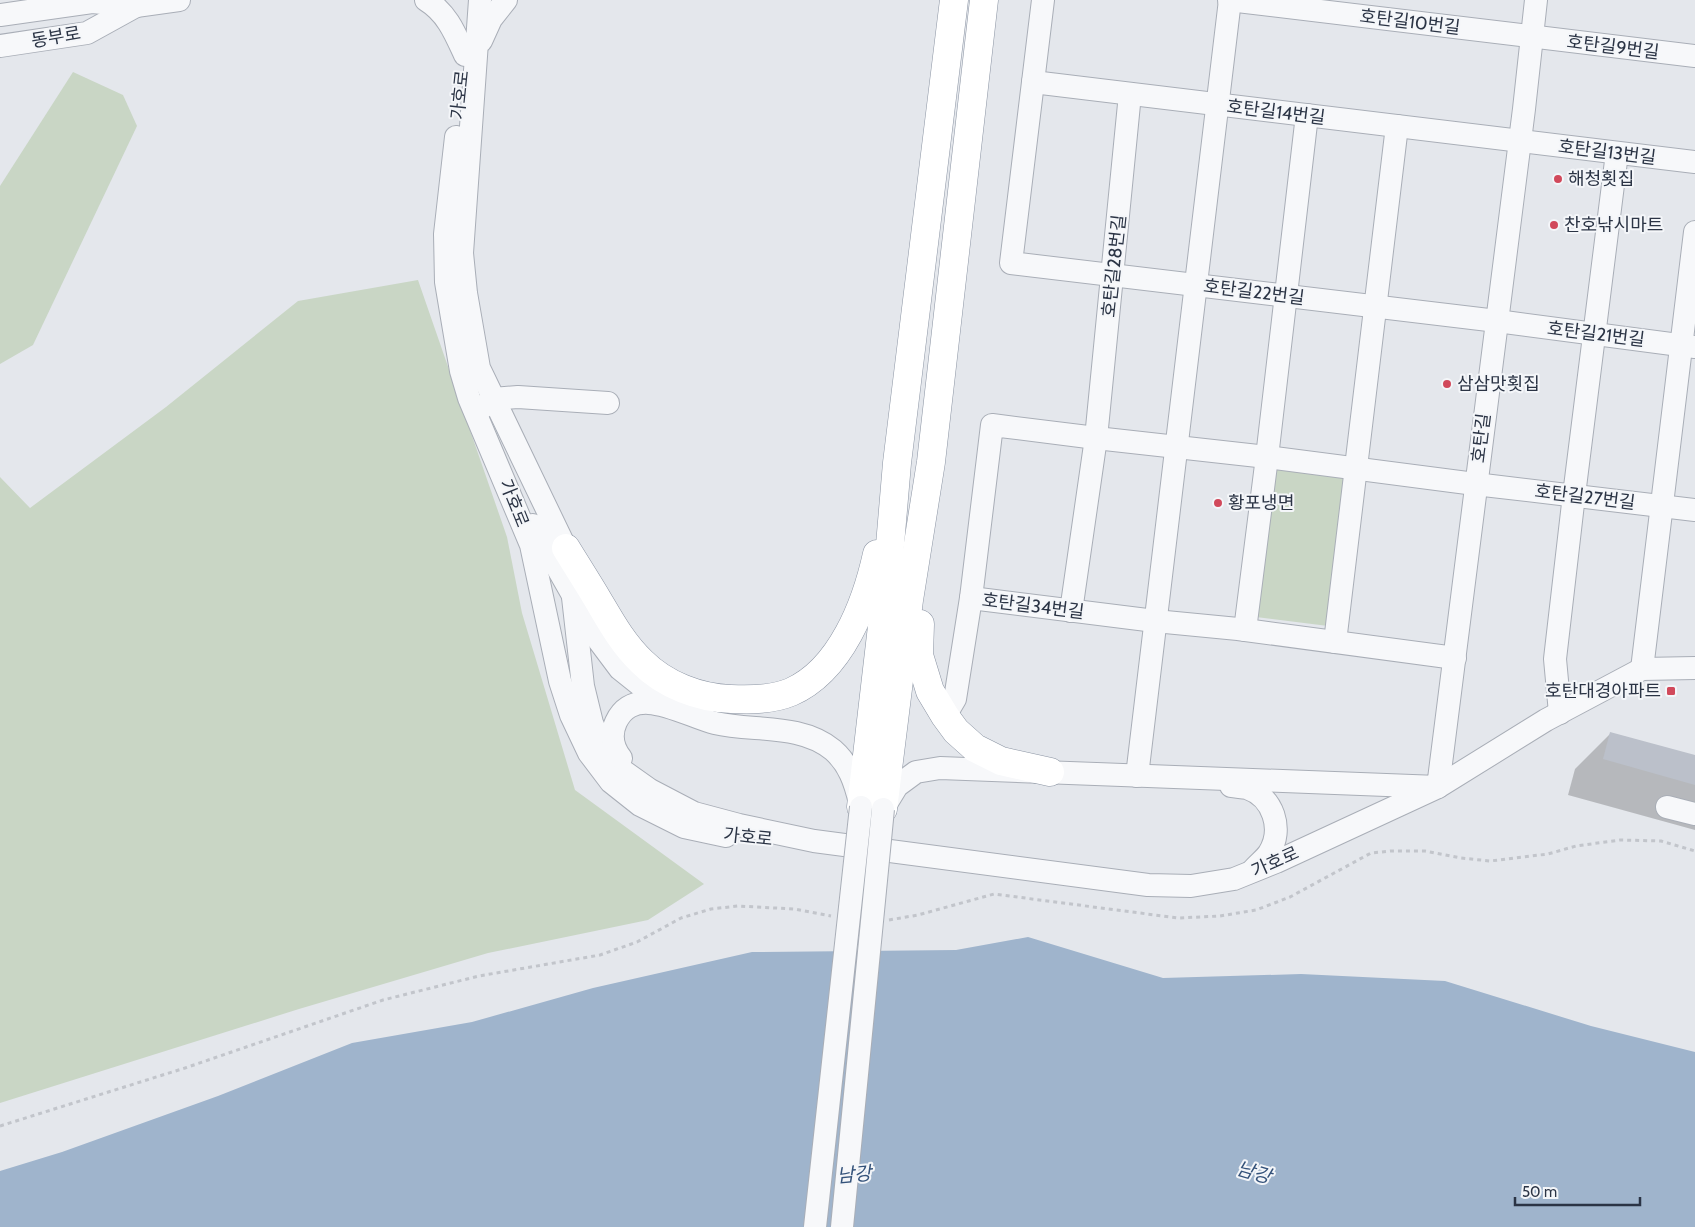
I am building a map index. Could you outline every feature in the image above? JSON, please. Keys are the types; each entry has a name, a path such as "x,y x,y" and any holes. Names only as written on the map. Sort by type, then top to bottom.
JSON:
{"highway":[{"path":"872,808 886,592 897,463 954,0"},
{"path":"872,808 909,600 931,462 984,0"},
{"path":"931,462 919,655 930,691 956,731 975,748 1001,760 1050,772"},
{"path":"566,548 620,638 643,663 674,686 715,698 757,700 791,692 817,675 841,646 858,615 871,580 897,463"}],"street":[{"name":"동부로","path":"0,15 92,2 136,6 178,0"},
{"path":"426,0 436,6 471,53 491,19 506,0"},
{"name":"가호로","path":"471,0 471,53 462,253 466,293 484,406 498,464 531,545 560,681 571,715 589,753 611,782 640,805 684,827 744,840 814,841"},
{"name":"가호로","path":"471,53 480,0"},
{"path":"1033,82 1043,0"},
{"path":"1136,776 1229,0"},
{"name":"호탄길10번길","path":"1229,0 1532,37"},
{"name":"호탄길","path":"1438,787 1520,141 1536,0"},
{"name":"동부로","path":"0,46 87,32 136,6"},
{"name":"호탄길9번길","path":"1532,37 1695,56"},
{"name":"호탄길14번길","path":"1033,82 1520,141"},
{"name":"호탄길22번길","path":"1033,82 1011,263 1497,321"},
{"name":"호탄길28번길","path":"1071,611 1096,438 1130,94"},
{"path":"1245,630 1307,115"},
{"path":"1334,642 1357,469 1397,126"},
{"name":"호탄길13번길","path":"1520,141 1695,162"},
{"path":"1560,713 1555,659 1617,153"},
{"path":"1642,669 1662,506 1688,346 1695,232"},
{"name":"호탄길21번길","path":"1497,321 1688,346"},
{"path":"484,406 518,397 608,403"},
{"name":"가호로","path":"484,406 568,553 583,686 592,723 603,748 619,768 650,790 694,812 739,825 814,841 1148,885 1191,886 1234,879 1438,787 1560,713 1642,669 1695,668"},
{"path":"971,598 992,425 1267,456 1475,484"},
{"path":"498,464 574,594 599,641 620,669 665,705"},
{"name":"호탄길27번길","path":"1475,484 1695,510"},
{"name":"호탄길34번길","path":"945,716 955,698 971,598 1155,621 1245,630 1455,658"},
{"path":"650,790 630,772 616,752 612,735 616,722 626,708 644,702 665,705 714,723 772,729 806,735 831,748 844,762 872,808 842,1227"},
{"path":"815,1227 872,808 896,786 916,772 940,768 1438,787"},
{"path":"1176,777 1247,788 1263,798 1274,812 1276,833 1269,852 1250,873"},
{"path":"1667,807 1695,814"}],"green space":[{"path":"73,72 123,95 137,126 33,345 0,364 0,186"},
{"path":"418,280 507,537 522,613 575,790 704,884 648,920 488,953 299,1009 0,1103 0,477 30,508 166,407 298,301"},
{"path":"1274,466 1347,474 1328,626 1256,617"}],"water":[{"name":"남강","path":"1028,937 1163,978 1301,974 1445,981 1591,1026 1695,1052 1695,1227 0,1227 0,1171 62,1152 218,1096 352,1043 472,1022 593,988 752,952 956,950"}],"building":[{"path":"1610,732 1695,755 1695,785 1603,759"}],"place":[{"name":"해청횟집","path":"1558,179"},
{"name":"찬호낚시마트","path":"1554,225"},
{"name":"삼삼맛횟집","path":"1447,384"},
{"name":"황포냉면","path":"1218,503"},
{"name":"호탄대경아파트","path":"1671,691"}]}
